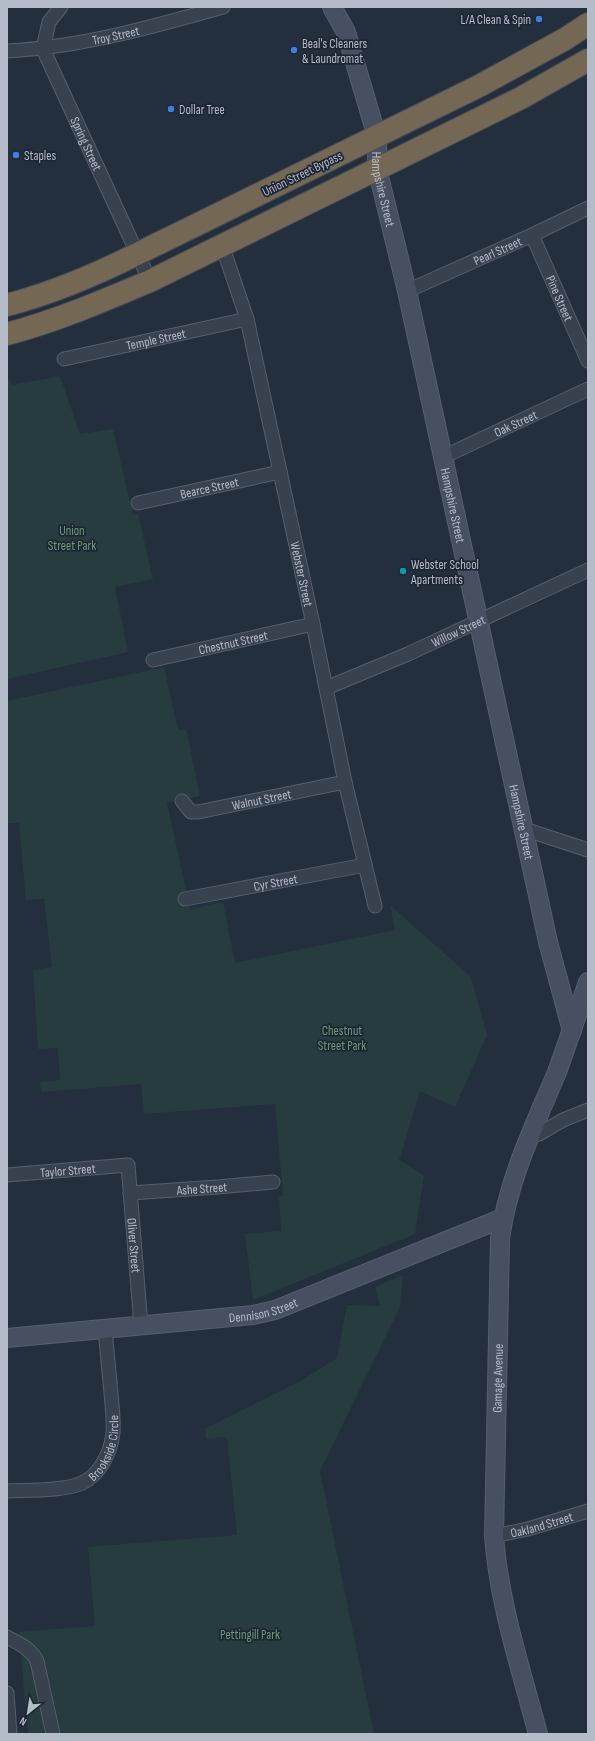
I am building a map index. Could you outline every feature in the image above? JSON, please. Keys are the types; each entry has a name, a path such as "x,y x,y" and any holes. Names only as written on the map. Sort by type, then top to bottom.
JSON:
{"highway":[{"name":"Union Street Bypass","path":"7,305 29,299 87,278 137,254 479,86 565,39 588,24"},
{"path":"7,334 25,330 93,305 150,281 521,98 588,60"}],"street":[{"path":"43,49 49,22 61,7"},
{"name":"Troy Street","path":"7,51 43,49 119,35 223,7"},
{"name":"Hampshire Street","path":"332,7 346,32 377,137 377,168 407,291 548,942 572,1031"},
{"name":"Spring Street","path":"43,49 150,281"},
{"name":"Pearl Street","path":"407,291 532,236 588,208"},
{"name":"Pine Street","path":"532,236 588,361"},
{"name":"Webster Street","path":"222,245 247,319 313,624 345,782 375,906"},
{"name":"Temple Street","path":"64,359 247,319"},
{"name":"Oak Street","path":"443,458 588,389"},
{"name":"Bearce Street","path":"138,503 280,472"},
{"name":"Willow Street","path":"326,688 408,654 588,570"},
{"name":"Chestnut Street","path":"153,660 313,624"},
{"name":"Walnut Street","path":"182,801 191,812 198,812 345,782"},
{"path":"524,829 588,850"},
{"name":"Cyr Street","path":"185,899 365,865"},
{"name":"Gamage Avenue","path":"538,1734 500,1585 494,1536 500,1239 508,1195 529,1137 557,1072 588,982"},
{"path":"529,1137 539,1134 552,1126 588,1110"},
{"name":"Taylor Street","path":"7,1175 128,1165"},
{"name":"Oliver Street","path":"128,1165 141,1326"},
{"name":"Ashe Street","path":"130,1192 273,1182"},
{"name":"Dennison Street","path":"7,1338 253,1315 275,1310 503,1218"},
{"name":"Brookside Circle","path":"7,1491 81,1484 99,1469 109,1449 113,1434 105,1330"},
{"name":"Oakland Street","path":"494,1536 528,1530 588,1511"},
{"path":"7,1637 23,1645 34,1654 37,1661 53,1734"},
{"path":"7,1693 10,1734"}],"green space":[{"name":"Union Street Park","path":"60,376 80,434 113,429 133,515 138,514 153,579 115,587 128,652 7,679 7,377 12,385"},
{"name":"Chestnut Street Park","path":"164,667 178,730 186,729 200,796 167,803 190,909 223,902 235,963 395,930 390,905 471,977 487,1035 455,1107 420,1091 399,1160 424,1175 415,1234 253,1300 245,1234 281,1231 279,1197 283,1196 275,1104 144,1114 141,1084 41,1092 40,1082 60,1080 58,1048 38,1049 33,970 52,967 44,899 26,900 19,823 7,823 7,701"},
{"name":"Pettingill Park","path":"403,1275 400,1307 320,1471 374,1734 28,1734 19,1632 95,1626 88,1547 237,1535 227,1437 206,1439 205,1429 299,1382 337,1358 347,1305 380,1306 375,1287"}],"place":[{"name":"L/A Clean & Spin","path":"539,19"},
{"name":"Beal's Cleaners & Laundromat","path":"294,50"},
{"name":"Dollar Tree","path":"171,109"},
{"name":"Staples","path":"16,155"},
{"name":"Webster School Apartments","path":"403,571"}]}
